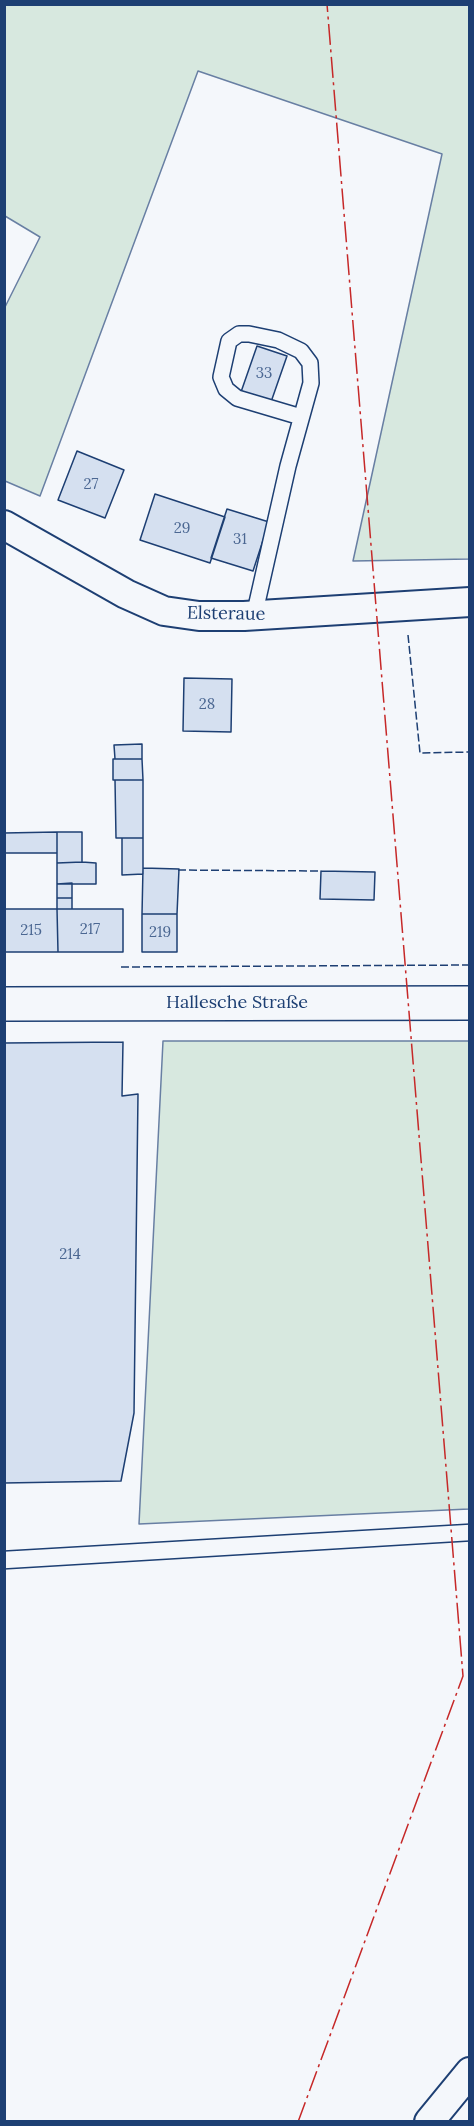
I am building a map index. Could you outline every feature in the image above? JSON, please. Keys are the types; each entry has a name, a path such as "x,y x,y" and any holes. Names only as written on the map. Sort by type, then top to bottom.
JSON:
{"street":[{"name":"Elsteraue","path":"4,525 126,594 164,611 199,616 254,616 470,602"},
{"name":"Hallesche Straße","path":"4,1004 470,1003"},
{"path":"429,2121 470,2072"}],"lane":[{"path":"254,616 301,417 312,382 310,363 301,351 278,340 249,334 239,334 229,341 221,377 226,389 237,398 301,417"}],"shaded area":[{"path":"5,4 469,5 469,559 353,561 442,154 198,71 40,496 5,481 5,307 40,237 5,216"},
{"path":"163,1041 469,1041 469,1509 139,1524"}],"building":[{"path":"257,346 287,356 271,402 241,392"},
{"path":"77,451 124,470 105,518 58,500"},
{"path":"155,494 225,517 210,563 140,540"},
{"path":"227,509 269,522 253,571 211,558"},
{"path":"184,678 232,679 231,732 183,731"},
{"path":"142,744 142,759 115,759 114,745"},
{"path":"113,759 142,759 143,780 113,780"},
{"path":"115,780 143,780 143,838 116,838"},
{"path":"57,832 57,853 4,853 4,833"},
{"path":"57,832 82,832 82,862 57,863"},
{"path":"122,838 143,838 143,874 122,875"},
{"path":"57,863 96,863 96,884 57,884"},
{"path":"143,868 179,869 177,914 142,914"},
{"path":"321,871 375,872 374,900 320,899"},
{"path":"72,883 72,898 57,898 57,884"},
{"path":"57,898 72,898 72,909 57,909"},
{"path":"4,909 57,909 58,952 4,952"},
{"path":"57,909 123,909 123,952 58,952"},
{"path":"142,914 177,914 177,952 142,952"},
{"path":"123,1042 122,1096 138,1094 134,1413 121,1481 4,1483 4,1043"}],"tram line":[{"path":"4,1551 470,1524"},
{"path":"4,1569 470,1541"}],"fence":[{"path":"408,635 420,753 470,752"},
{"path":"178,870 321,871"},
{"path":"121,967 470,965"}],"power":[{"path":"298,2122 463,1676 327,4"}]}
